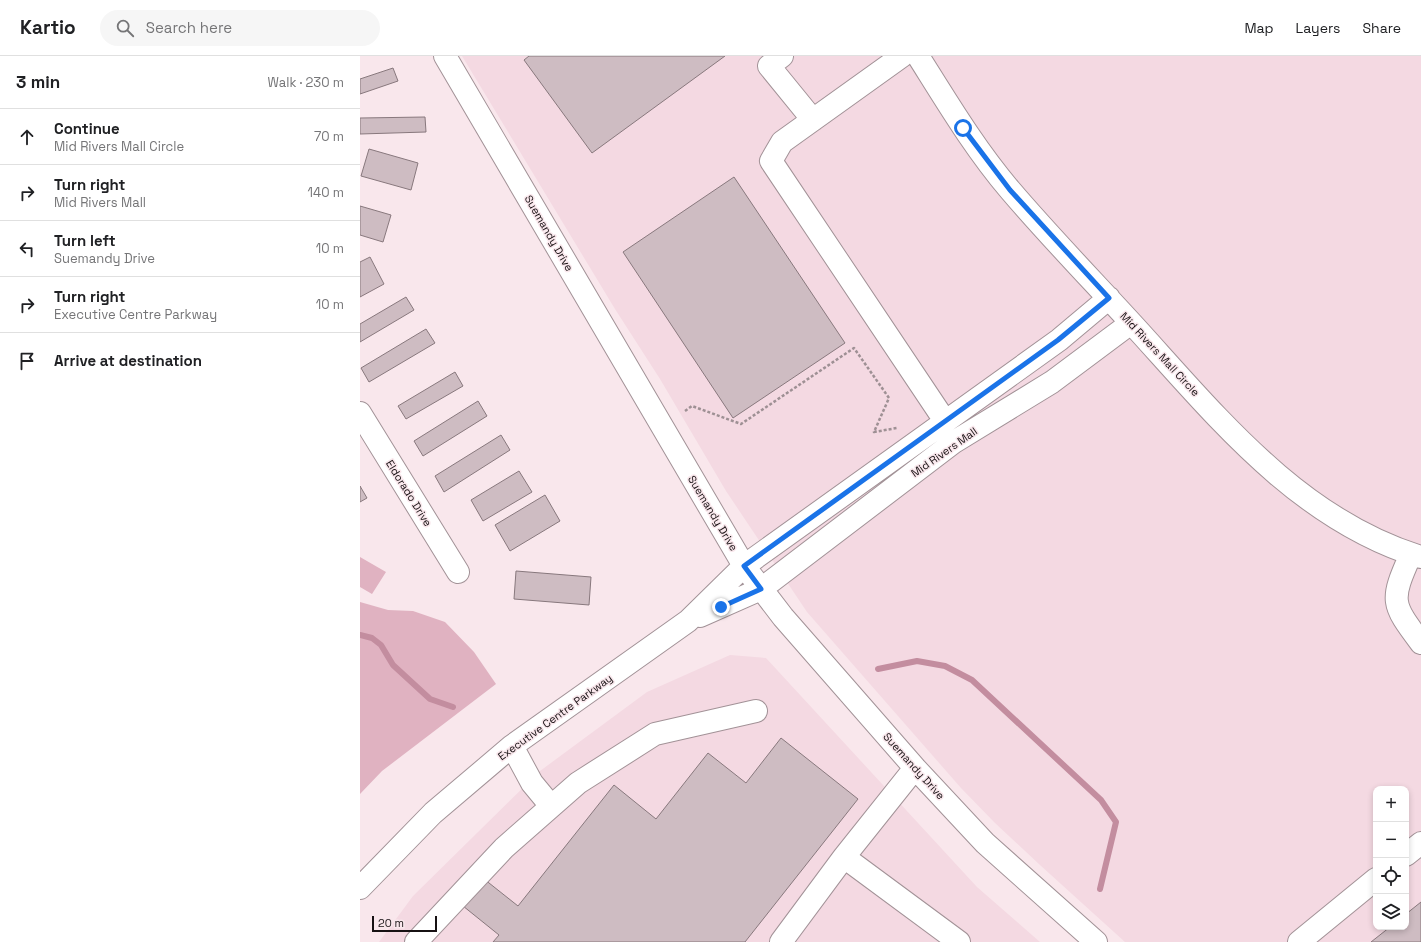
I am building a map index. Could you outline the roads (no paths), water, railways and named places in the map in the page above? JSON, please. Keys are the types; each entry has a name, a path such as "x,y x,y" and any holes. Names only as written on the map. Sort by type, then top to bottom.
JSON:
{"street":[{"name":"Suemandy Drive","path":"444,56 744,566 782,617 915,768 985,843 1096,942"},
{"path":"782,56 770,66 813,120"},
{"path":"902,56 782,142 771,161 945,421"},
{"name":"Mid Rivers Mall Circle","path":"918,56 963,128 1010,190 1230,431 1292,488 1334,518 1376,540 1416,556"},
{"path":"744,566 1058,340 1109,298"},
{"name":"Mid Rivers Mall","path":"761,589 954,442 1052,382 1131,323"},
{"name":"Eldorado Drive","path":"360,413 458,572"},
{"path":"1416,556 1398,581 1395,597 1401,617 1421,644"},
{"name":"Executive Centre Parkway","path":"360,888 433,813 512,746 688,621 744,566"},
{"name":"Executive Centre Parkway","path":"688,621 761,589"},
{"path":"416,942 504,848 578,783 655,734 756,711"},
{"path":"512,746 532,783 551,806"},
{"path":"781,942 844,858 915,768"},
{"path":"1409,853 1421,843"},
{"path":"844,858 959,942"},
{"path":"1299,942 1373,881"}],"waterway":[{"path":"360,635 372,638 381,645 393,665 430,699 453,707"},
{"path":"878,669 917,661 945,666 972,680 1101,800 1116,822 1100,889"}]}
